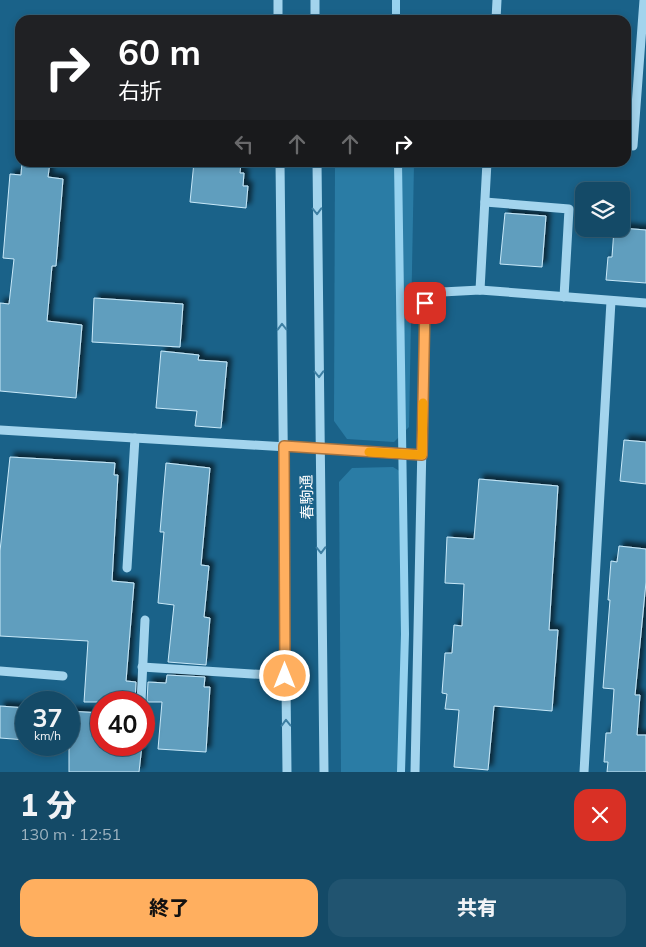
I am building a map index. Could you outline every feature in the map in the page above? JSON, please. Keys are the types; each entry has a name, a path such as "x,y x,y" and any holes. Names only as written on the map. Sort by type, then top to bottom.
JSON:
{"street":[{"path":"278,0 278,15"},
{"path":"315,0 315,15"},
{"path":"496,15 497,0"},
{"path":"633,146 644,0"},
{"name":"春駒通","path":"280,167 287,772"},
{"name":"春駒通","path":"317,167 324,772"},
{"path":"480,290 487,167"},
{"path":"485,202 570,209 564,297"},
{"path":"415,772 425,303 442,292 480,290 646,303"},
{"path":"584,772 611,301"},
{"path":"0,430 422,455"},
{"path":"127,568 135,438"},
{"path":"141,691 144,620"},
{"path":"142,667 285,676"},
{"path":"0,671 63,676"}],"shaded area":[{"path":"335,167 414,167 409,427 394,442 347,439 334,421"},
{"path":"393,467 406,475 404,772 341,772 339,482 352,468"}],"building":[{"path":"22,167 49,167 48,177 63,179 56,266 52,266 47,321 82,325 76,398 0,391 0,303 9,304 14,259 3,258 10,174 21,175"},
{"path":"194,167 241,167 240,173 244,173 243,186 248,186 246,208 190,202"},
{"path":"505,213 546,216 542,267 500,264"},
{"path":"630,229 646,230 646,283 606,280 608,257 612,257 613,237 630,237"},
{"path":"94,298 183,304 180,347 92,342"},
{"path":"161,351 199,355 198,360 227,362 221,428 195,426 197,411 156,408"},
{"path":"624,440 646,442 646,484 620,481"},
{"path":"10,457 115,463 114,475 118,475 112,581 134,583 126,681 136,682 136,691 90,691 90,702 84,702 88,641 0,636 0,551"},
{"path":"166,463 210,468 201,565 209,566 204,617 210,618 206,665 168,662 174,605 158,603 164,532 160,532"},
{"path":"479,479 558,486 549,630 558,630 552,711 494,706 488,770 454,767 459,710 445,709 447,694 442,693 445,653 452,653 454,625 462,626 464,584 445,583 447,537 474,539"},
{"path":"619,546 646,549 646,582 635,695 640,695 637,735 646,735 646,772 607,772 608,762 604,762 606,733 611,733 614,689 603,688 610,600 608,600 611,561 617,562"},
{"path":"167,675 205,677 204,687 210,687 206,752 158,749 162,702 155,702 155,691 148,691 148,682 166,683"},
{"path":"0,706 15,707 15,739 0,738"},
{"path":"80,712 90,712 90,756 141,756 139,772 69,772 69,756 80,756"}],"waterway":[{"path":"396,0 396,15"},
{"path":"398,167 405,634 401,772"}],"slow traffic":[{"path":"369,452 422,455 423,403"}],"route":[{"path":"285,676 284,446 422,455 425,303"}]}
